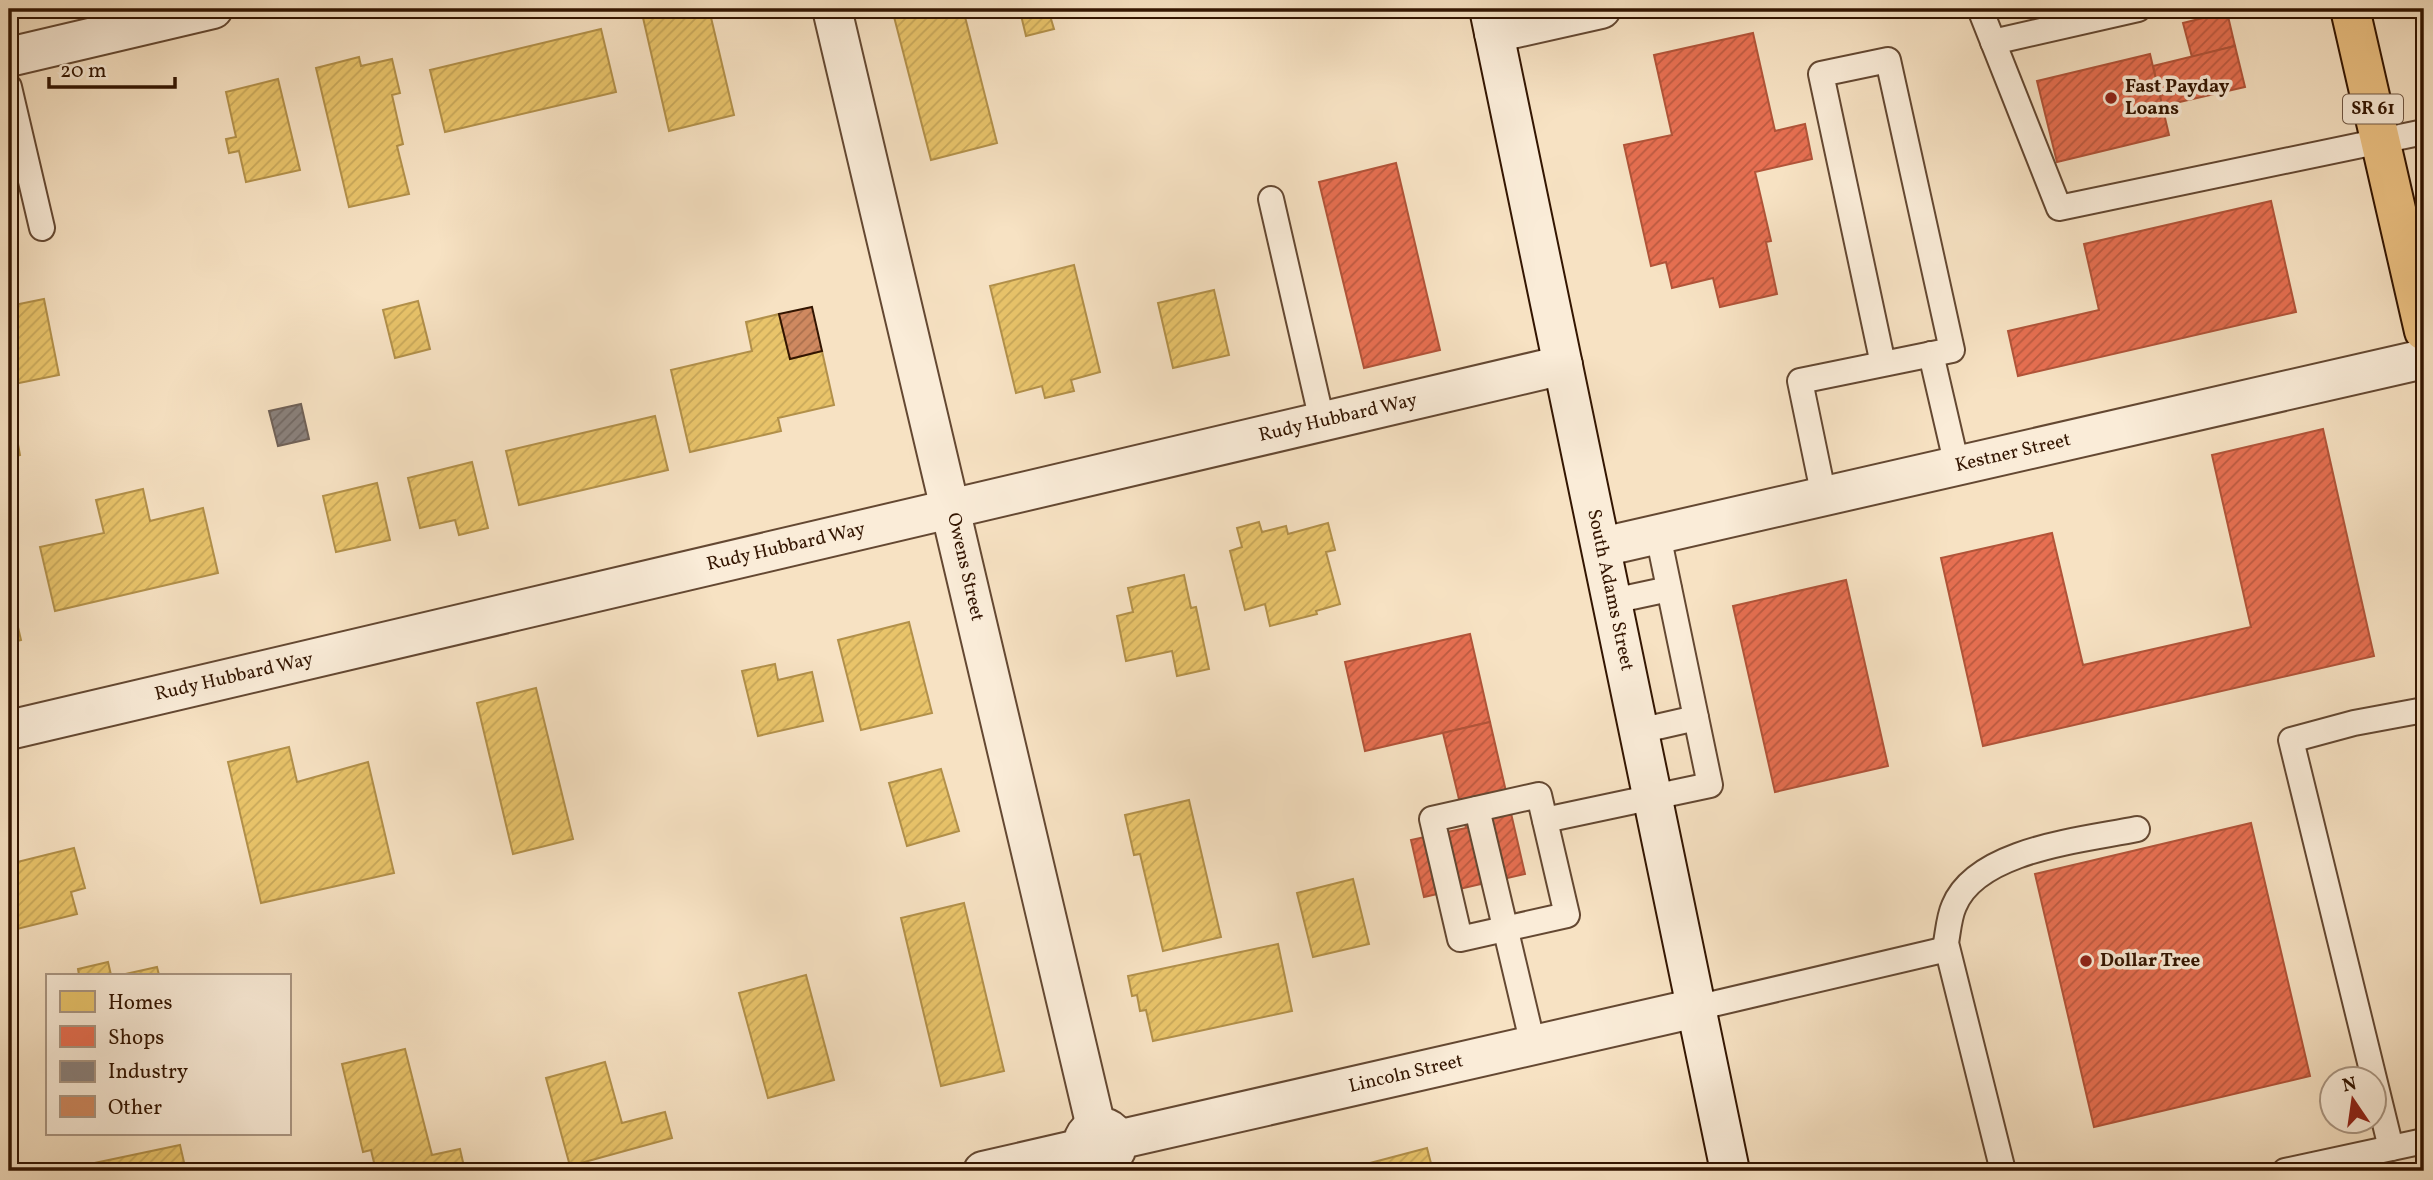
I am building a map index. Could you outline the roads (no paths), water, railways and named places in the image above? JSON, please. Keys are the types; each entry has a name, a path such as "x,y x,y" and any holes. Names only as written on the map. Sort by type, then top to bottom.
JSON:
{"main road":[{"name":"SR 61","path":"2350,9 2424,331"}],"street":[{"path":"9,57 213,9"},
{"name":"Owens Street","path":"832,9 952,508 1101,1149"},
{"path":"1491,21 1601,9"},
{"name":"South Adams Street","path":"1491,21 1730,1171"},
{"name":"Kestner Street","path":"1602,547 2424,359"},
{"name":"Rudy Hubbard Way","path":"9,730 1563,365"},
{"name":"Lincoln Street","path":"983,1171 1101,1149 1696,1008"}],"lane":[{"path":"1980,9 2059,208 2424,132"},
{"path":"1993,42 2138,9"},
{"path":"1824,497 1800,381 1952,350 1888,60 1821,74 1883,364"},
{"path":"9,88 42,228"},
{"path":"1271,198 1322,421"},
{"path":"1931,354 1957,466"},
{"path":"1545,820 1710,785 1658,535"},
{"path":"1613,601 1669,589"},
{"path":"2391,1148 2291,740 2354,723 2424,710"},
{"path":"1639,731 1696,718"},
{"path":"1539,795 1545,820 1567,915 1460,939 1432,819 1539,795"},
{"path":"1477,809 1533,1045"},
{"path":"2003,1171 1947,949 1954,905 1975,877 2033,851 2137,829"},
{"path":"1696,1008 1947,949"},
{"path":"2285,1171 2424,1141"}],"place":[{"name":"Fast Payday Loans","path":"2111,98"},
{"name":"Dollar Tree","path":"2086,961"}]}
